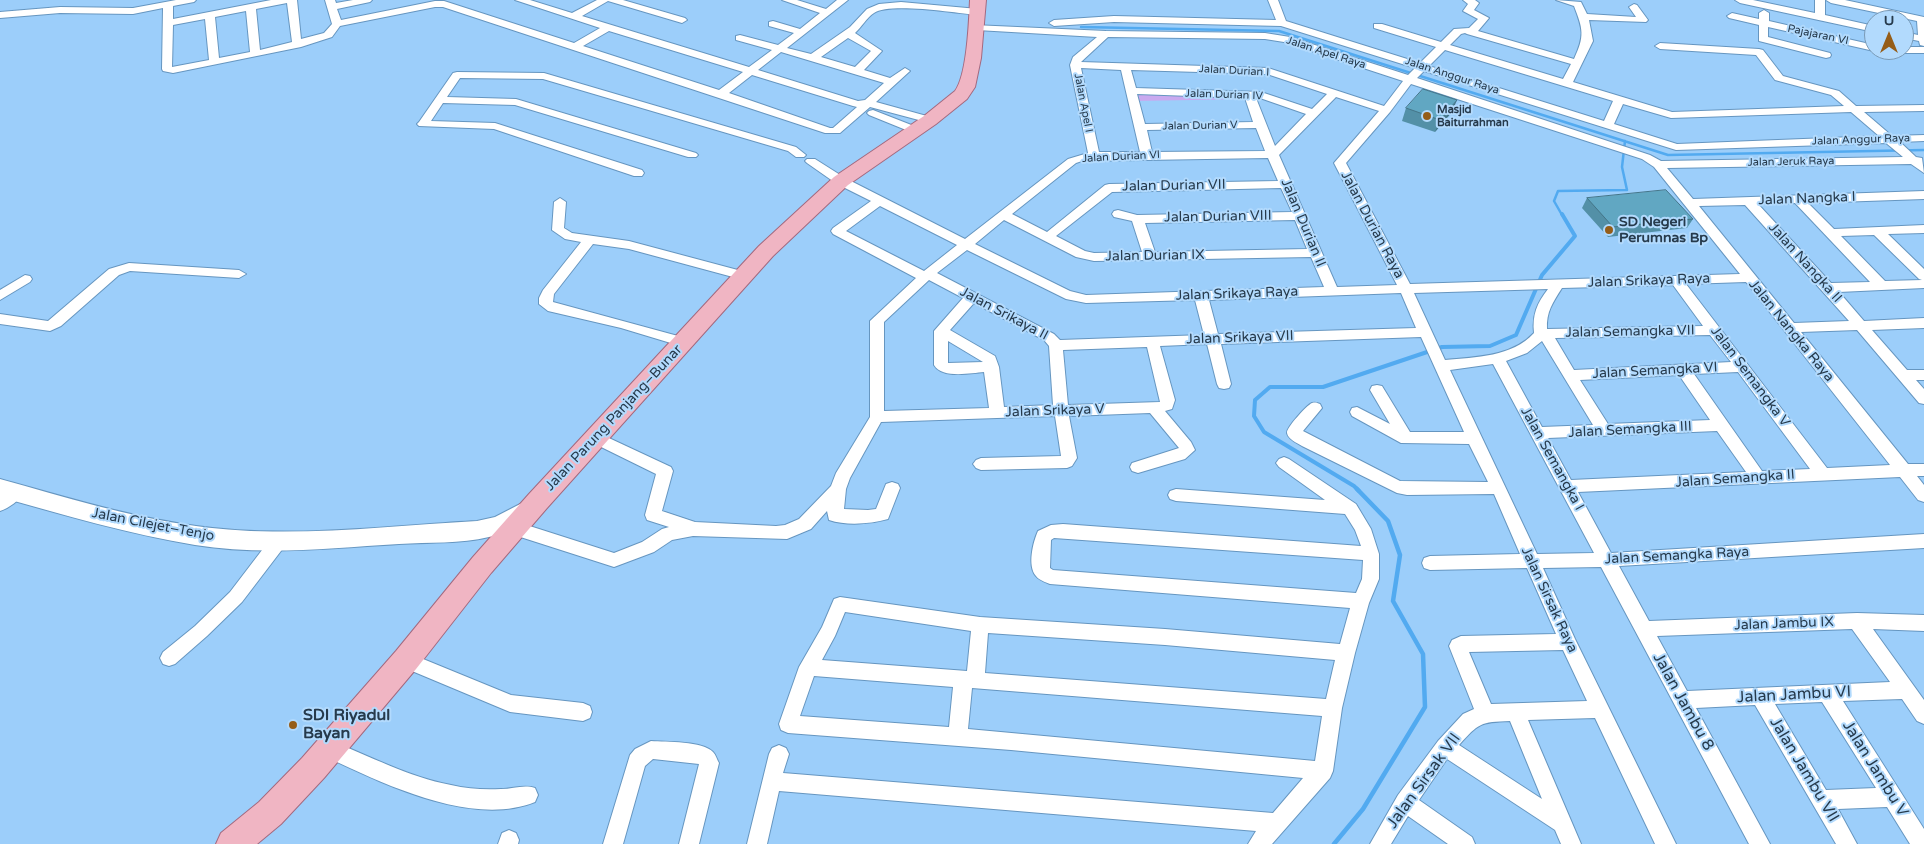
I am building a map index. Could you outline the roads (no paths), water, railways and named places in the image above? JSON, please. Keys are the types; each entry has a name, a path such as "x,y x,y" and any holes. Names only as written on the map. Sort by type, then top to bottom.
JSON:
{"main road":[{"name":"Jalan Parung Panjang–Bunar","path":"232,844 270,813 329,749 406,660 514,528 766,251 851,173 930,120 961,95 967,88 978,15"},
{"name":"Jalan Cilejet–Tenjo","path":"5,495 196,536 278,542 495,527 511,521 538,501"},
{"name":"Jalan Cilejet–Tenjo","path":"458,531 483,538 487,544 482,565"}],"street":[{"path":"0,15 60,10 125,11 191,0"},
{"path":"168,23 286,0"},
{"path":"292,0 297,45"},
{"path":"337,24 331,3 367,0"},
{"path":"520,0 862,105 930,120"},
{"path":"574,16 604,0"},
{"path":"612,0 682,20"},
{"path":"640,9 654,0"},
{"path":"788,0 826,12"},
{"path":"722,94 843,0"},
{"path":"1273,0 1282,23"},
{"path":"1468,0 1474,3 1468,12 1484,18 1471,32 1578,62"},
{"path":"1561,0 1578,4 1588,41 1566,84"},
{"path":"1740,0 1765,3 1864,27"},
{"path":"1820,0 1820,17"},
{"path":"1831,0 1921,14 1924,41"},
{"path":"168,5 167,69 173,70 214,63 297,45 328,34 337,24 440,2 574,48 722,94 833,132 862,105 905,71"},
{"path":"1765,3 1762,23 1763,39 1826,54"},
{"name":"Jalan Anggur Raya","path":"813,58 854,29 875,8 890,4 1068,27 1114,19 1282,23 1416,73 1676,147 1890,141 1924,138"},
{"path":"250,7 255,54"},
{"path":"1583,17 1643,20 1634,7"},
{"path":"210,15 214,63"},
{"name":"Pajajaran VI","path":"1732,16 1864,46"},
{"path":"773,24 801,32"},
{"path":"1378,26 1671,115 1924,108"},
{"path":"574,48 608,27"},
{"name":"Jalan Apel Raya","path":"1068,27 1106,34 1276,38 1416,73 1646,157 1658,165"},
{"name":"Jalan Durian Raya","path":"1437,360 1405,288 1340,163 1416,73 1458,31 1471,32"},
{"path":"848,33 877,51 856,72"},
{"name":"Jalan Apel I","path":"1094,156 1075,65 1077,59 1106,34"},
{"path":"740,38 891,82"},
{"path":"1660,46 1759,52 1778,78 1830,90 1890,141 1916,159 1924,169"},
{"name":"Jalan Durian I","path":"1075,65 1268,71 1386,110"},
{"path":"1125,66 1147,155"},
{"name":"Jalan Srikaya Raya","path":"440,100 457,74 544,76 792,149 804,160 851,173 880,200 1066,295 1086,299 1748,278"},
{"path":"1273,154 1335,92"},
{"name":"Jalan Durian IV","path":"1132,96 1268,96 1314,113"},
{"name":"Jalan Durian II","path":"1250,97 1260,125 1332,291"},
{"path":"638,172 495,126 424,124 440,100 516,102 692,155"},
{"path":"1607,126 1619,100"},
{"path":"862,105 915,130"},
{"name":"Jalan Durian V","path":"1140,128 1260,125"},
{"name":"Jalan Durian VI","path":"874,422 877,321 926,276 1072,161 1094,156 1273,154"},
{"name":"Jalan Jeruk Raya","path":"1658,165 1916,159"},
{"name":"Jalan Nangka Raya","path":"1658,165 1924,496"},
{"name":"Jalan Durian VII","path":"1049,236 1109,188 1286,184"},
{"name":"Jalan Nangka I","path":"1690,203 1924,195"},
{"path":"1798,199 1881,285"},
{"name":"Jalan Srikaya II","path":"880,200 837,231 1049,337 1056,345 1061,410 1069,458 1067,462 981,464"},
{"name":"Jalan Nangka II","path":"1748,201 1862,326 1924,399"},
{"path":"560,202 558,230 569,236 591,238 650,249 744,276"},
{"name":"Jalan Durian VIII","path":"1118,214 1137,219 1299,216"},
{"name":"Jalan Durian IX","path":"1004,215 1087,256 1316,253"},
{"path":"1137,219 1150,256"},
{"path":"1831,233 1924,229"},
{"path":"1876,230 1924,276"},
{"path":"591,238 548,293 546,304 553,308 622,324 684,342"},
{"path":"0,319 50,326 56,323 114,272 129,267 239,274"},
{"path":"0,296 24,280"},
{"name":"Jalan Semangka V","path":"1676,280 1823,474"},
{"path":"1554,284 1540,310 1538,318 1543,334 1604,431"},
{"path":"1828,288 1924,284"},
{"path":"1201,296 1224,384"},
{"path":"972,297 941,331 941,365 943,367 992,367"},
{"path":"1789,328 1923,324"},
{"name":"Jalan Semangka VII","path":"1543,334 1715,330"},
{"path":"941,331 990,360 998,412"},
{"name":"Jalan Srikaya VII","path":"1056,345 1211,338 1426,334"},
{"path":"1437,360 1497,358 1530,346 1543,334"},
{"path":"1138,467 1180,456 1186,450 1186,446 1155,409 1167,405 1168,400 1152,341"},
{"name":"Jalan Semangka I","path":"1497,358 1608,560"},
{"name":"Jalan Sirsak Raya","path":"1437,360 1499,488 1530,560 1600,710 1666,844"},
{"name":"Jalan Semangka VI","path":"1569,375 1741,367"},
{"path":"1682,370 1757,476"},
{"path":"1903,375 1924,374"},
{"path":"1377,390 1406,438"},
{"path":"1315,408 1296,427 1295,434 1390,484 1407,489 1499,488"},
{"name":"Jalan Srikaya V","path":"874,422 998,412 1155,409"},
{"path":"1357,412 1401,437 1474,438"},
{"path":"874,422 842,477 838,489 835,515 868,517 882,514 892,488"},
{"name":"Jalan Semangka III","path":"1539,433 1721,425"},
{"path":"596,438 666,471 653,515 693,529"},
{"path":"1258,844 1323,771 1333,708 1346,653 1361,601 1365,596 1370,579 1373,559 1364,533 1349,508 1284,463"},
{"name":"Jalan Semangka II","path":"1568,486 1664,483 1757,476 1924,470"},
{"path":"514,528 614,560 648,547 668,534 693,529 787,532 805,524 838,489"},
{"path":"1176,495 1349,508"},
{"path":"1361,601 1050,577 1042,572 1040,564 1041,546 1044,536 1051,532 1063,531 1371,554"},
{"name":"Jalan Semangka Raya","path":"1430,563 1608,560 1924,541"},
{"path":"169,658 201,631 236,597 278,542"},
{"name":"Jalan Jambu 8","path":"1608,560 1643,629 1760,844"},
{"path":"1323,771 788,724 808,666 829,631 840,604 980,625 1155,636 1346,653"},
{"path":"1857,621 1924,715"},
{"name":"Jalan Jambu IX","path":"1643,629 1857,621 1924,623"},
{"path":"958,738 980,625"},
{"path":"1568,642 1461,644 1458,646 1478,716 1600,710"},
{"path":"406,660 510,703 583,712"},
{"path":"808,666 1333,708"},
{"name":"Jalan Jambu VI","path":"1682,700 1906,690"},
{"name":"Jalan Jambu V","path":"1827,693 1922,844"},
{"name":"Jalan Jambu VII","path":"1760,696 1847,844"},
{"path":"1516,713 1571,844"},
{"name":"Jalan Sirsak VII","path":"1380,844 1405,802 1445,747 1478,716"},
{"path":"1445,747 1562,823"},
{"path":"329,749 407,784 479,800 511,799 528,795"},
{"path":"613,844 637,762 642,755 651,750 700,754 709,763 689,844"},
{"path":"757,844 779,754"},
{"path":"771,781 1277,823"},
{"path":"1822,800 1893,797"},
{"path":"1405,802 1465,844"}],"waterway":[{"path":"1081,27 1279,31 1625,141"},
{"path":"1562,215 1554,201 1558,191 1627,190 1622,167 1625,141"},
{"path":"1625,141 1668,155 1924,150"},
{"path":"1357,489 1264,432 1254,416 1255,400 1270,387 1323,387 1442,347 1490,346 1516,335 1542,275 1575,236 1562,214"},
{"path":"1334,844 1363,809 1425,707 1423,654 1393,601 1400,555 1388,521 1357,489"}],"place":[{"name":"Masjid Baiturrahman","path":"1427,116"},
{"name":"SD Negeri Perumnas Bp","path":"1609,230"},
{"name":"SDI Riyadul Bayan","path":"293,725"}]}
